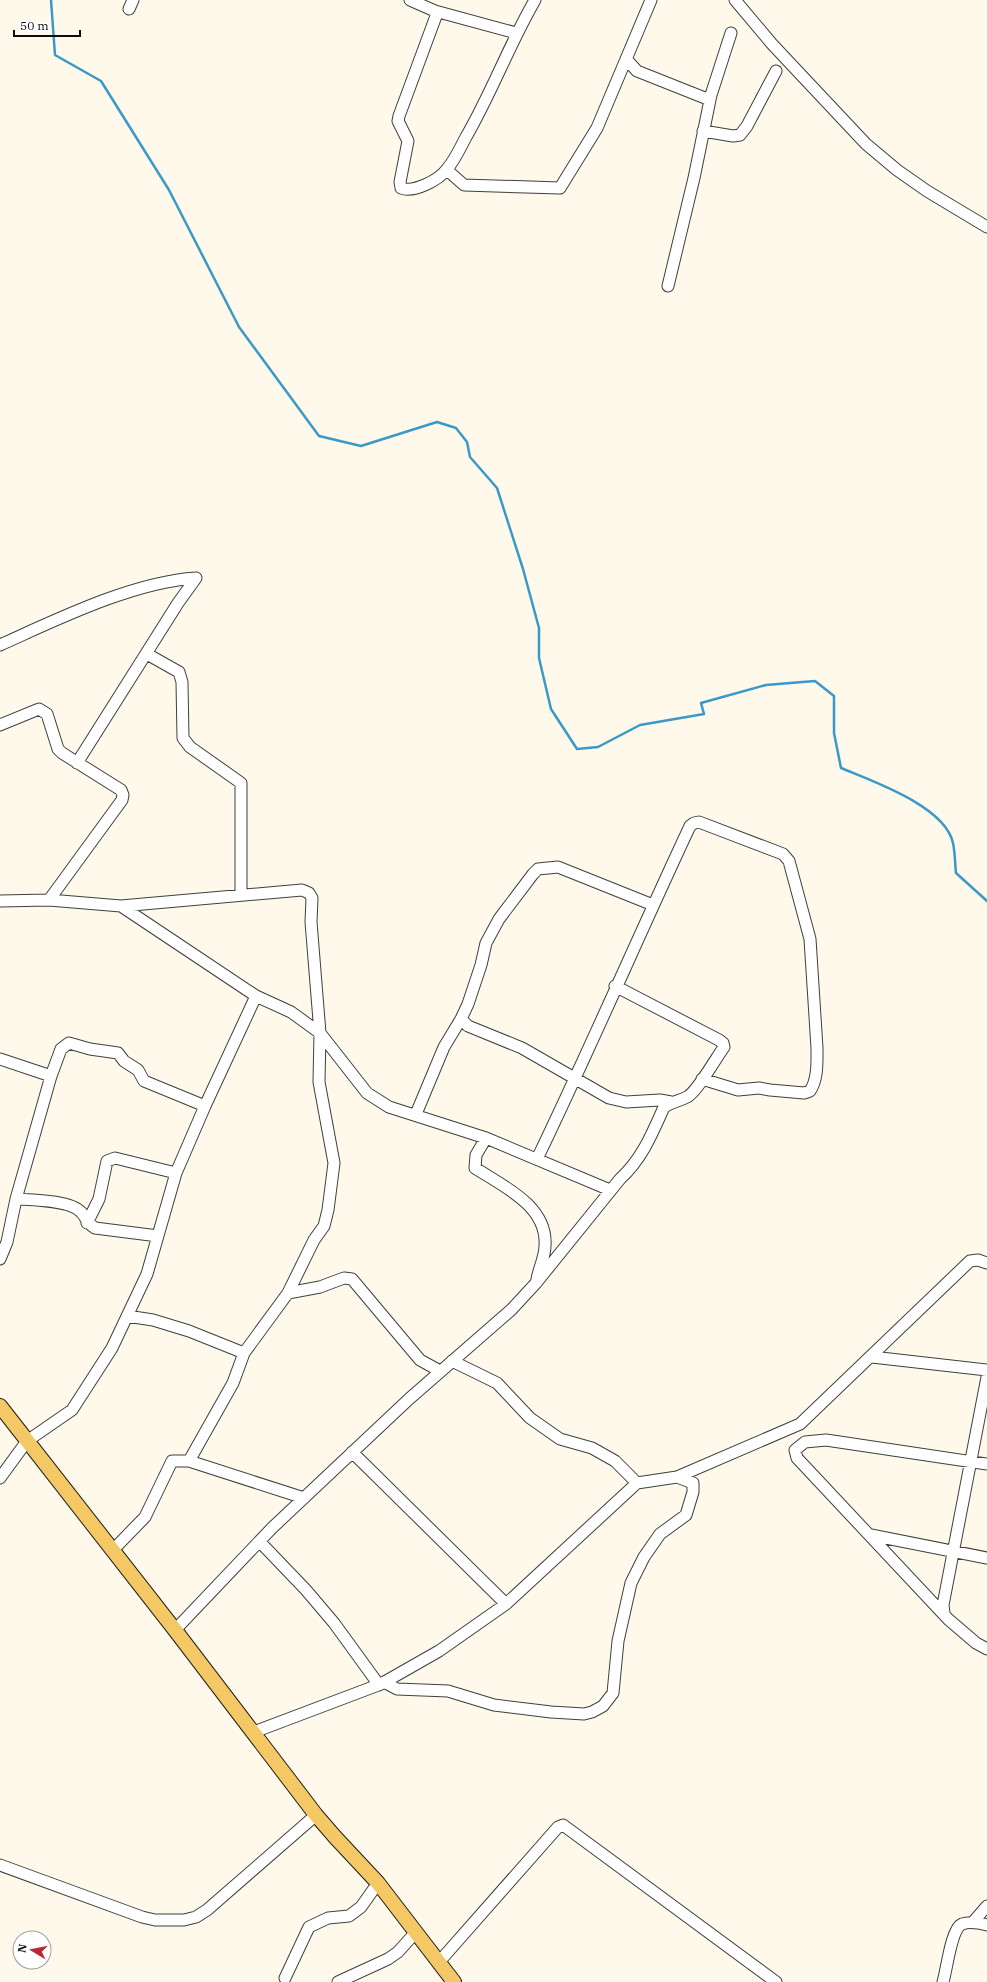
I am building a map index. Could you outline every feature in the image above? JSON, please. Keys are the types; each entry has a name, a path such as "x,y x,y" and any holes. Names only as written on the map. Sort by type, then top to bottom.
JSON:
{"main road":[{"path":"0,1406 254,1732 316,1815 378,1883 454,1982"}],"street":[{"path":"410,0 435,11 516,33"},
{"path":"435,11 436,16 398,121 408,141 400,182 401,188 419,188 447,170 486,103 516,33 534,0"},
{"path":"447,170 464,185 560,188 597,128 651,0"},
{"path":"735,0 772,44 866,144 897,170 927,191 987,227"},
{"path":"668,286 694,178 710,100 732,33"},
{"path":"626,59 637,71 710,100"},
{"path":"703,132 733,136 740,135 747,126 776,71"},
{"path":"0,645 141,588 196,578 77,763"},
{"path":"146,654 179,672 182,682 183,738 190,747 241,783 241,895"},
{"path":"0,726 39,709 44,710 47,714 58,749 77,763 121,790 123,795 122,800 49,900"},
{"path":"537,1159 576,1078 615,986 690,826 699,822 783,854 789,861 810,939 817,1048 817,1066 813,1086 810,1091 804,1093 759,1088 738,1090 702,1079"},
{"path":"416,1114 444,1047 461,1019 481,965 486,943 505,911 538,869 558,867 653,905"},
{"path":"0,901 49,900 121,906 302,890 309,893 312,898 311,922 320,1033 319,1082 334,1163 332,1189 324,1226 314,1240 288,1293 244,1353 233,1383 189,1461"},
{"path":"121,906 256,996 291,1012 320,1033 367,1093 389,1106 486,1138 610,1190"},
{"path":"175,1630 260,1542 352,1452 440,1371 511,1310 536,1283 610,1190 642,1154 664,1107 671,1102 688,1097 724,1047 723,1043 615,986"},
{"path":"0,1478 27,1441 72,1410 78,1403 112,1348 148,1274 176,1173 256,996"},
{"path":"461,1019 468,1026 522,1048 609,1098 626,1102 660,1100 671,1102"},
{"path":"0,1259 7,1242 16,1199 51,1076 61,1050 69,1043 90,1049 118,1053 124,1062 138,1070 144,1081 205,1106"},
{"path":"0,1059 51,1076"},
{"path":"486,1138 476,1155 475,1168 523,1199 533,1210 542,1224 546,1246 536,1283"},
{"path":"87,1223 99,1199 107,1161 115,1158 176,1173"},
{"path":"16,1199 38,1200 71,1206 81,1212 87,1223 95,1228 158,1236"},
{"path":"254,1732 382,1684 439,1651 506,1604 637,1483 677,1477 800,1424 872,1357 970,1261 978,1260 987,1263"},
{"path":"288,1293 320,1287 344,1278 352,1279 420,1360 440,1371"},
{"path":"127,1316 153,1320 189,1331 244,1353"},
{"path":"872,1357 987,1370"},
{"path":"420,1360 425,1385"},
{"path":"452,1361 497,1383 530,1418 560,1439 592,1448 615,1461 637,1483"},
{"path":"944,1613 943,1606 952,1552 987,1377"},
{"path":"987,1464 826,1440 805,1442 795,1450 797,1458 944,1613 976,1644 987,1649"},
{"path":"352,1452 506,1604"},
{"path":"112,1551 145,1517 172,1461 189,1461 304,1498"},
{"path":"260,1542 306,1590 382,1684 397,1689 448,1691 494,1705 551,1712 584,1714 592,1712 603,1706 613,1693 618,1641 631,1583 644,1557 660,1534 686,1515 693,1492 693,1484 677,1477"},
{"path":"871,1536 987,1558"},
{"path":"0,1865 142,1917 171,1921 184,1920 196,1917 207,1910 316,1815"},
{"path":"439,1962 558,1827 563,1825 776,1982"},
{"path":"285,1978 310,1927 328,1918 349,1916 361,1907 378,1883"},
{"path":"973,1922 987,1906"},
{"path":"943,1982 955,1930 962,1924 973,1922 987,1925"},
{"path":"338,1982 388,1959 398,1952 416,1932"}],"waterway":[{"path":"51,0 55,55 101,81 169,190 239,327 319,436 361,446 437,422 456,428 467,442 470,457 497,488 523,569 539,628 539,658 551,709 577,749 598,747 640,725 704,714 701,703 766,685 815,681 834,696 834,733 841,768 906,796 922,806 936,818 947,830 953,843 956,873 987,901"}]}
